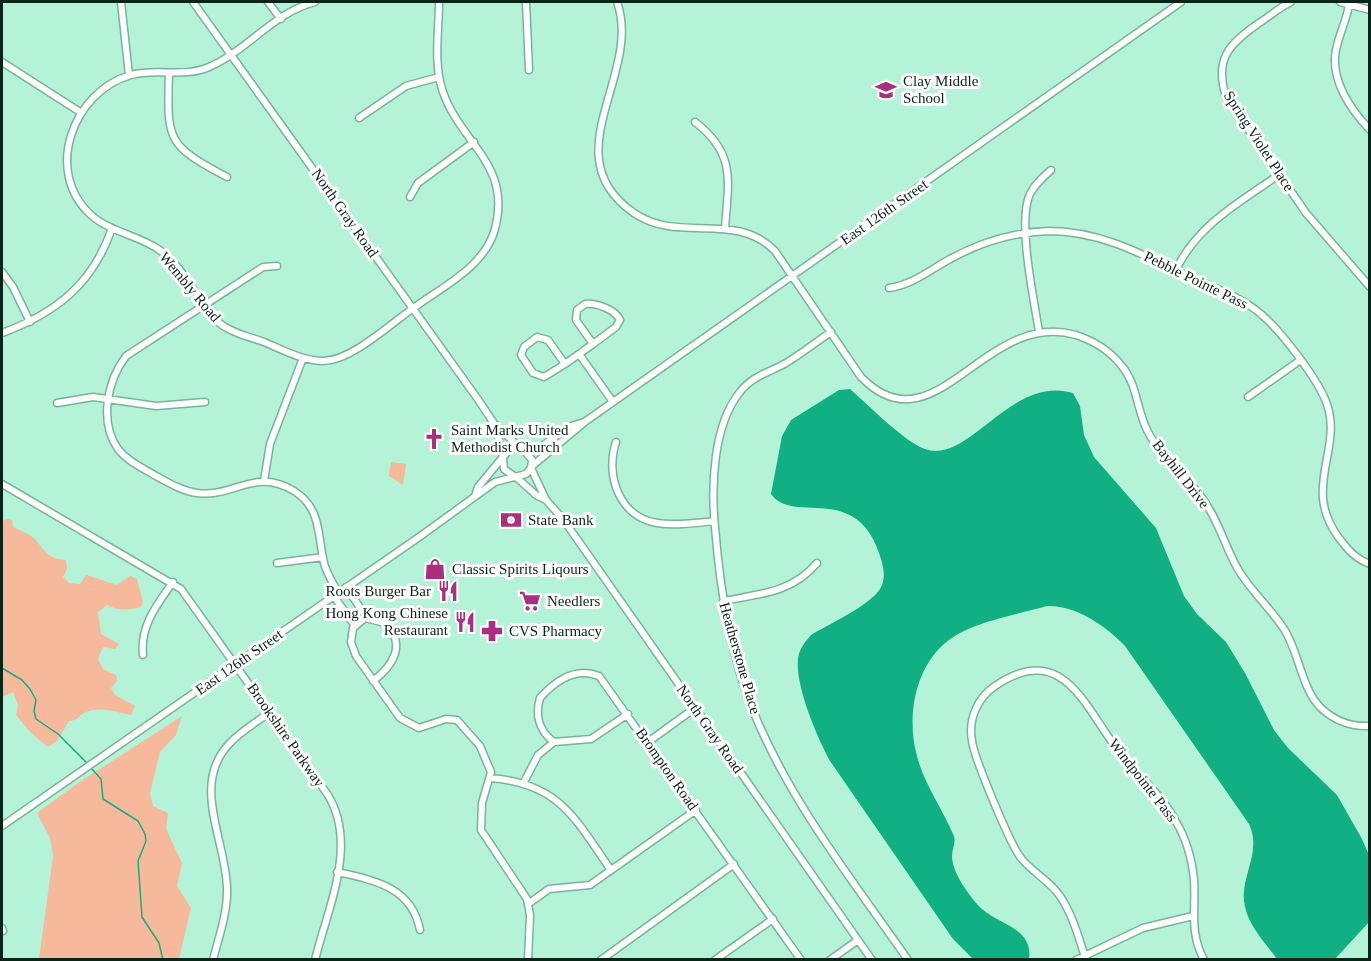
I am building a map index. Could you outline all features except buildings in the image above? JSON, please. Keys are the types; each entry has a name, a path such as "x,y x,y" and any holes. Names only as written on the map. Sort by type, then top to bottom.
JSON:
{"street":[{"path":"121,2 129,75"},
{"name":"North Gray Road","path":"193,2 495,425 522,449"},
{"path":"268,2 281,19"},
{"name":"Wembly Road","path":"315,2 298,8 231,54 202,70 129,75 98,93 80,112 69,143 71,184 85,209 112,228 153,245 170,258 224,326 303,358 323,361 344,356 471,267 486,249 494,231 498,212 497,190 490,165 448,104 439,77 439,2"},
{"path":"526,2 529,70"},
{"name":"Bayhill Drive","path":"617,2 623,26 623,48 604,106 598,140 605,179 621,203 649,222 677,228 740,230 758,236 775,251 872,388 888,397 905,400 926,396 1008,342 1038,332 1063,332 1095,343 1120,363 1132,381 1148,432 1208,506 1239,571 1288,636 1311,695 1334,718 1347,724 1370,726"},
{"name":"East 126th Street","path":"531,468 586,421 1181,2"},
{"name":"Spring Violet Place","path":"1291,2 1240,36 1226,53 1221,73 1226,97 1322,232 1370,287"},
{"path":"1340,2 1370,10"},
{"path":"1348,4 1335,51 1335,65 1342,91 1370,130"},
{"path":"2,62 80,112"},
{"path":"169,73 168,121 173,137 187,155 227,177"},
{"path":"359,118 406,86 439,77"},
{"path":"695,122 712,135 725,157 727,173 725,229"},
{"path":"410,197 422,179 474,142"},
{"path":"1038,332 1024,219 1030,194 1038,181 1051,170"},
{"path":"1176,270 1187,249 1208,226 1280,174"},
{"path":"2,333 30,322 63,299 91,273 112,228"},
{"name":"Pebble Pointe Pass","path":"889,288 908,284 982,244 1025,233 1058,231 1098,237 1176,270 1251,306 1272,325 1325,399 1330,423 1322,487 1324,513 1334,531 1352,554 1370,564"},
{"path":"277,266 263,267 126,356 114,373 109,398 108,427 119,451 168,483 188,492 207,494 250,481 264,481 294,491 308,503 318,519 323,557 336,594 355,626 352,649 373,681 400,718 412,727 426,727 451,719 462,724 480,746 491,772 482,803 481,830 528,904 528,960"},
{"path":"2,272 13,287 30,322"},
{"path":"565,364 546,338 534,338 522,350 523,359 538,377 549,375 565,364 593,344 616,327 620,320 616,314 590,303 581,307 575,314 579,325 593,344"},
{"name":"Heatherstone Place","path":"831,332 786,363 753,379 732,403 716,461 714,521 723,601 742,676 767,742 803,807 908,960"},
{"path":"579,354 613,402"},
{"path":"264,481 270,444 303,358"},
{"path":"1248,397 1299,361"},
{"path":"57,403 79,397 109,398 156,406 205,402"},
{"name":"East 126th Street","path":"522,449 541,447 568,427 586,421"},
{"name":"North Gray Road","path":"495,425 503,457"},
{"path":"616,442 611,465 614,484 628,508 645,520 658,523 714,521"},
{"path":"522,449 531,457 531,468 524,476 516,477 504,469 503,457 511,450 522,449"},
{"name":"East 126th Street","path":"475,496 478,487 503,457"},
{"name":"North Gray Road","path":"531,468 546,500 563,519 872,960"},
{"name":"North Gray Road","path":"516,477 536,495 546,500"},
{"name":"East 126th Street","path":"2,826 498,480 516,477"},
{"name":"Brookshire Parkway","path":"2,484 15,494 173,582 188,595 336,811 343,842 338,872 315,960"},
{"path":"277,563 323,557"},
{"path":"723,601 780,590 804,576 817,563"},
{"path":"143,656 141,639 144,627 173,582"},
{"path":"346,587 367,618 385,623 396,639 396,656 373,681"},
{"path":"355,626 367,618"},
{"name":"Windpointe Pass","path":"1085,957 1060,896 1018,853 973,747 971,731 975,709 984,696 1001,682 1023,672 1039,670 1058,675 1073,687 1116,749 1162,800 1180,828 1193,874 1192,916 1195,938 1204,960"},
{"name":"Brompton Road","path":"554,742 540,723 538,706 546,691 571,674 589,672 599,676 801,960"},
{"path":"648,742 695,708"},
{"path":"213,960 225,913 227,888 211,801 213,772 219,757 230,743 270,712"},
{"path":"524,782 538,755 554,742 591,739 628,714"},
{"path":"490,778 524,782 563,804 611,870"},
{"path":"528,904 549,889 584,887 696,810"},
{"path":"601,960 734,864"},
{"path":"338,872 383,884 397,891 414,910 420,930"},
{"path":"1076,960 1143,928 1192,916"},
{"path":"715,960 773,919"},
{"path":"830,960 858,940"}],"shaded area":[{"path":"850,389 908,439 925,449 941,450 958,444 1030,396 1051,391 1073,393 1080,406 1084,435 1094,457 1156,528 1184,596 1197,614 1226,642 1245,673 1274,730 1288,748 1337,795 1362,839 1369,855 1369,922 1335,959 1277,959 1254,928 1245,907 1245,886 1253,845 1253,835 1249,824 1125,646 1090,618 1069,609 1047,606 983,623 949,640 928,663 916,693 913,725 917,756 924,776 954,837 952,856 954,869 965,888 984,911 1019,932 1025,939 1029,948 1029,959 973,959 953,939 830,761 813,725 800,683 798,659 807,640 811,635 867,602 880,589 884,576 879,553 868,531 855,518 840,511 781,503 771,494 782,436 791,420 839,390"},
{"path":"391,462 406,464 403,485 389,476"},
{"path":"12,520 13,527 33,537 51,556 66,560 67,569 63,577 69,583 80,584 86,575 117,585 130,576 137,579 143,602 141,607 128,609 107,605 98,612 101,634 119,644 115,649 103,647 98,659 103,669 116,675 117,681 111,688 115,695 135,706 131,715 103,710 86,712 69,721 57,741 48,747 30,732 16,715 18,705 13,692 2,697 2,521"},
{"path":"182,716 176,735 160,752 150,793 153,806 168,813 166,829 182,863 177,886 191,908 179,959 39,959 53,856 50,838 37,813 78,783"}],"waterway":[{"path":"2,668 22,680 30,689 36,700 34,711 36,719 58,734 88,764"},
{"path":"91,768 101,779 103,799 138,821 145,834 146,841 138,861 142,917 159,943 163,960"}],"place":[{"name":"Clay Middle School","path":"886,90"},
{"name":"Saint Marks United Methodist Church","path":"434,439"},
{"name":"State Bank","path":"511,520"},
{"name":"Classic Spirits Liqours","path":"435,569"},
{"name":"Roots Burger Bar","path":"448,591"},
{"name":"Needlers","path":"530,601"},
{"name":"Hong Kong Chinese Restaurant","path":"465,622"},
{"name":"CVS Pharmacy","path":"492,631"}]}
